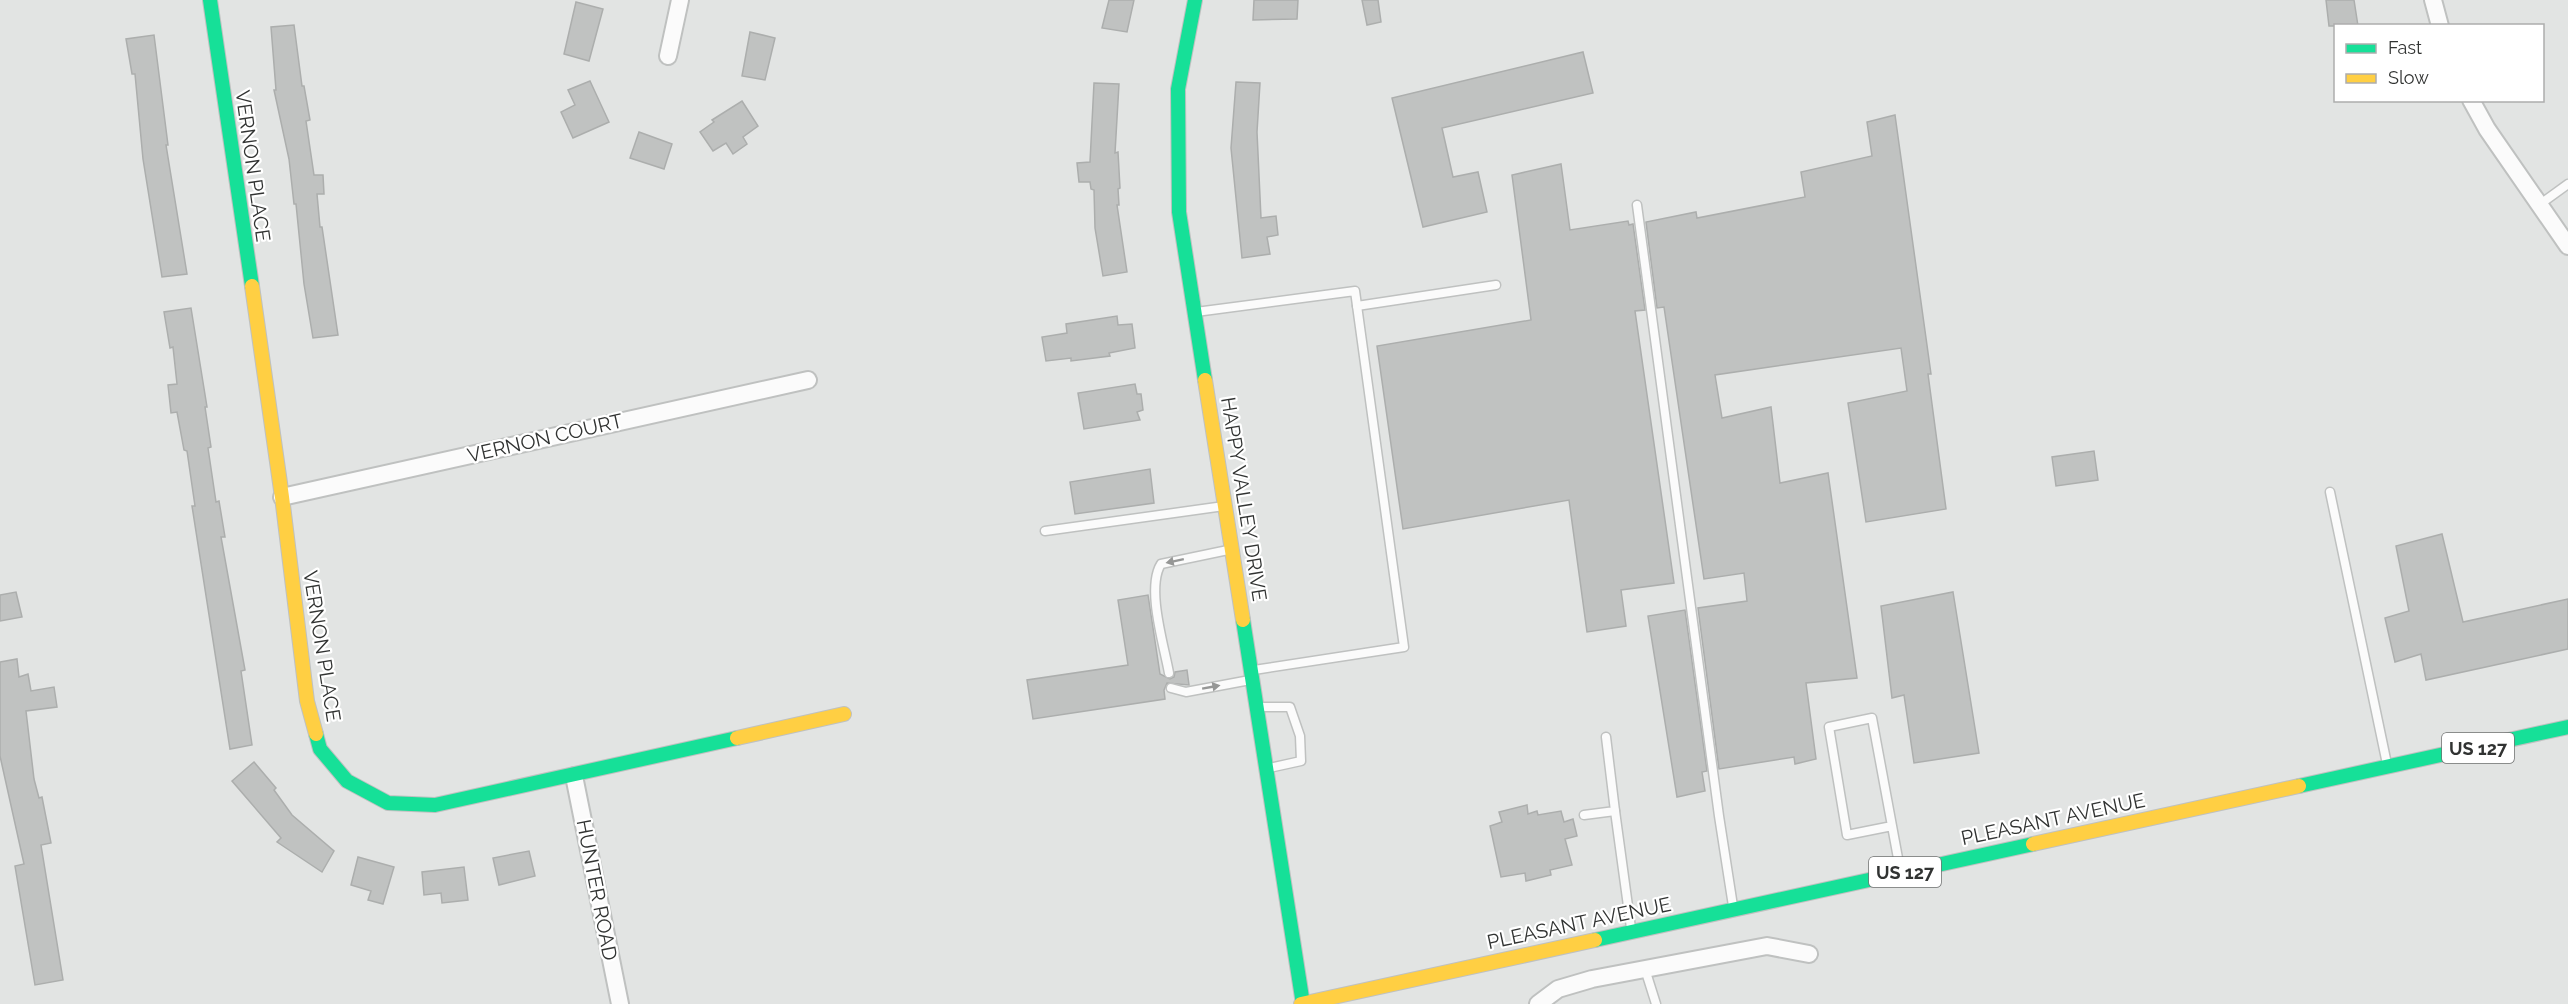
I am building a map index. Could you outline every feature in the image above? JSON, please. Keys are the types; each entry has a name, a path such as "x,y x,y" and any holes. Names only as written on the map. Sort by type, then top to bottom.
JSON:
{"street":[{"name":"VERNON PLACE","path":"210,0 282,497 307,701 320,749 347,781 388,803 435,805 574,776 844,714"},
{"path":"668,56 680,0"},
{"name":"HAPPY VALLEY DRIVE","path":"1195,0 1178,89 1179,212 1302,1004"},
{"path":"2433,0 2439,24"},
{"path":"2472,102 2487,129 2568,246"},
{"name":"VERNON COURT","path":"282,497 808,380"},
{"name":"PLEASANT AVENUE","path":"1302,1004 2568,727"},
{"name":"HUNTER ROAD","path":"574,776 620,1004"},
{"path":"1538,1004 1558,989 1592,979 1767,946 1809,954"}],"lane":[{"path":"2539,205 2568,184"},
{"path":"1637,205 1717,804 1734,909"},
{"path":"1357,306 1496,285"},
{"path":"1171,688 1186,692 1251,675 1404,647 1354,291 1195,313"},
{"path":"2330,492 2388,768"},
{"path":"1045,531 1225,506"},
{"path":"1168,673 1154,587 1156,573 1161,564 1232,549"},
{"path":"1256,707 1290,707 1300,736 1301,761 1266,769"},
{"path":"1892,826 1847,835 1829,727 1872,718 1892,826 1900,873"},
{"path":"1606,737 1631,932"},
{"path":"1584,815 1615,811"},
{"path":"1645,969 1656,1004"}],"building":[{"path":"1109,0 1134,0 1127,32 1102,28"},
{"path":"1254,0 1298,0 1297,19 1253,20"},
{"path":"1362,0 1378,0 1381,22 1367,25"},
{"path":"2326,0 2354,0 2358,24 2329,26"},
{"path":"576,2 603,9 589,61 564,54"},
{"path":"294,25 302,86 304,86 310,120 306,121 314,175 323,175 324,194 317,194 320,227 322,227 338,335 313,338 289,159 274,90 276,90 271,27"},
{"path":"750,32 775,38 765,80 742,76"},
{"path":"154,35 168,145 166,145 187,274 162,277 143,159 135,74 132,74 126,39"},
{"path":"1583,52 1593,93 1442,128 1453,177 1478,172 1487,212 1423,227 1392,98"},
{"path":"590,81 609,122 573,138 561,112 575,105 568,90"},
{"path":"1236,82 1260,83 1257,132 1261,218 1276,216 1278,235 1267,237 1270,254 1242,258 1231,148"},
{"path":"1094,83 1119,84 1115,153 1118,152 1120,188 1118,189 1119,205 1117,205 1127,272 1103,276 1095,228 1094,190 1091,189 1090,182 1079,182 1077,163 1090,162"},
{"path":"742,101 758,126 743,137 747,144 733,154 726,143 713,151 700,132 714,122 712,120"},
{"path":"1895,115 1931,374 1928,374 1946,509 1866,522 1848,403 1907,391 1901,348 1715,375 1722,418 1771,407 1780,483 1828,473 1857,678 1806,683 1816,759 1795,764 1794,757 1719,769 1698,608 1747,601 1744,573 1704,579 1664,307 1657,308 1646,222 1696,212 1697,218 1805,197 1801,172 1872,156 1867,122"},
{"path":"639,132 672,144 664,169 630,158"},
{"path":"1561,164 1570,230 1628,221 1629,225 1633,224 1645,310 1635,311 1674,583 1621,590 1626,626 1587,632 1569,500 1403,529 1377,346 1531,320 1512,175"},
{"path":"191,308 207,407 205,407 211,447 208,448 216,502 219,501 225,537 221,537 245,670 241,671 252,745 230,749 192,506 195,506 187,451 184,450 177,412 171,413 168,385 177,384 173,347 170,348 164,312"},
{"path":"1117,316 1118,325 1132,324 1135,348 1109,353 1110,356 1071,361 1071,358 1046,361 1042,337 1067,333 1066,324"},
{"path":"1135,384 1137,394 1141,394 1143,410 1137,412 1140,420 1084,429 1078,393"},
{"path":"2094,451 2098,480 2056,486 2052,457"},
{"path":"1150,469 1154,503 1075,514 1070,482"},
{"path":"2442,534 2463,622 2568,599 2568,649 2426,680 2421,654 2395,662 2385,618 2409,611 2396,546"},
{"path":"16,592 22,617 0,621 0,595"},
{"path":"1953,592 1979,753 1914,763 1904,695 1892,698 1881,606"},
{"path":"1148,595 1160,674 1170,679 1174,677 1175,672 1187,670 1189,685 1167,683 1164,690 1165,699 1033,719 1027,680 1128,665 1118,600"},
{"path":"1685,610 1707,771 1702,772 1705,791 1677,797 1648,616"},
{"path":"17,659 19,677 28,674 31,691 54,687 57,707 26,711 34,779 39,798 42,797 51,843 41,845 63,980 35,985 15,866 24,864 0,756 0,662"},
{"path":"254,762 276,788 274,790 292,815 334,851 322,872 277,842 281,838 232,781"},
{"path":"1527,805 1528,814 1537,811 1538,815 1561,811 1564,822 1573,819 1577,836 1565,839 1572,865 1550,870 1551,875 1526,881 1525,873 1501,877 1490,826 1502,822 1499,812"},
{"path":"529,851 535,876 499,885 493,858"},
{"path":"358,857 394,867 383,904 368,900 371,891 351,885"},
{"path":"464,867 468,900 442,903 441,893 424,895 422,872"}],"traffic: fast":[{"path":"210,0 252,286"},
{"path":"1195,0 1178,89 1179,212 1205,380"},
{"path":"1243,620 1303,1004"},
{"path":"2299,786 2568,727"},
{"path":"316,734 320,749 347,781 388,803 435,805 737,738"},
{"path":"1595,940 2033,844"}],"traffic: slow":[{"path":"252,286 282,497 307,701 316,734"},
{"path":"1205,380 1243,620"},
{"path":"737,738 844,714"},
{"path":"2033,844 2299,786"},
{"path":"1301,1004 1595,940"}]}
